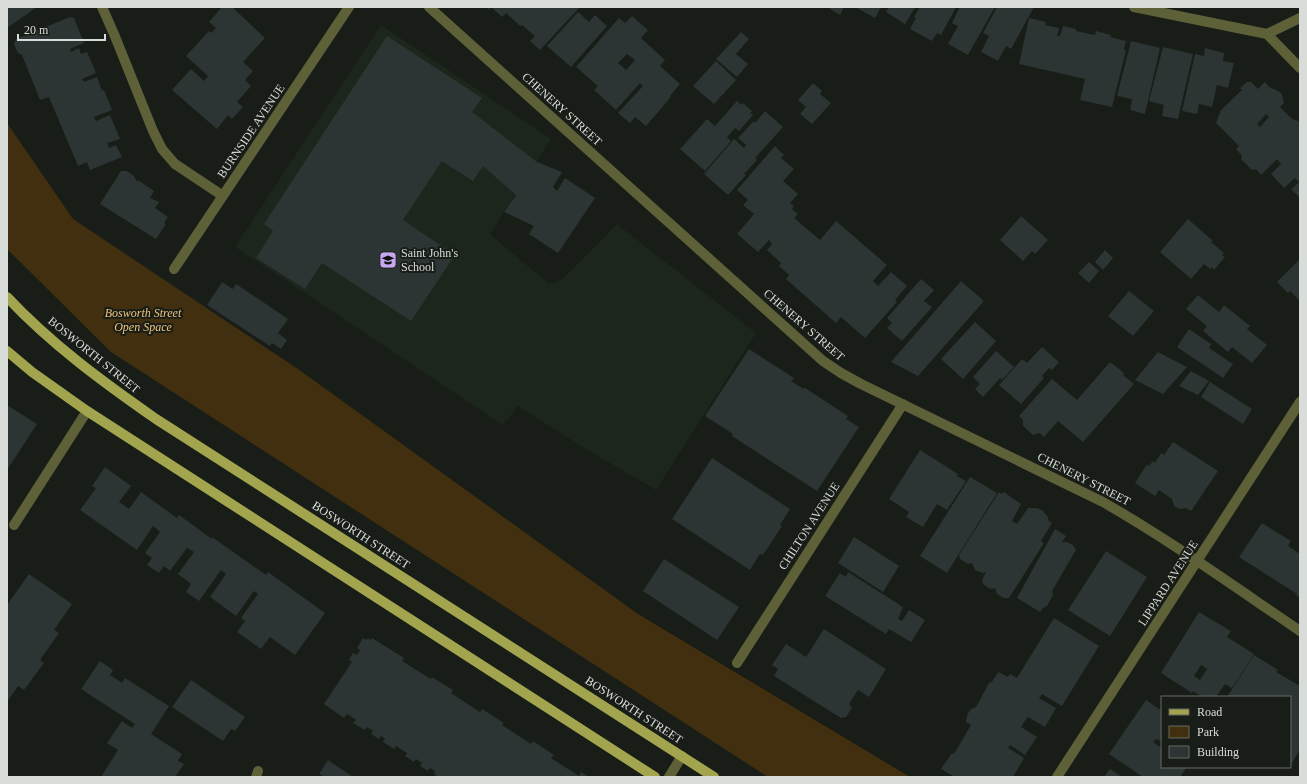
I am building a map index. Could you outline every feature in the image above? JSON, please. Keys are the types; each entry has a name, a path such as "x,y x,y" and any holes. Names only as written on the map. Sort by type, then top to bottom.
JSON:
{"main road":[{"name":"BOSWORTH STREET","path":"7,297 59,346 106,384 156,419 714,777"},
{"path":"7,351 32,372 87,411 655,777"}],"street":[{"path":"102,7 153,131 162,149 175,164 223,196"},
{"name":"BURNSIDE AVENUE","path":"174,269 349,7"},
{"name":"CHENERY STREET","path":"429,7 823,361 841,373 1103,502 1134,520 1197,561 1300,631"},
{"path":"1134,7 1267,34 1300,68"},
{"path":"1267,34 1300,18"},
{"name":"LIPPARD AVENUE","path":"1057,777 1300,402"},
{"name":"CHILTON AVENUE","path":"737,663 903,404"},
{"path":"14,526 87,411"},
{"path":"669,777 682,756"}],"shaded area":[{"name":"Saint John's School","path":"381,25 551,139 490,234 549,284 559,281 569,273 617,224 756,333 656,490 581,446 518,406 503,425 235,247"}],"green space":[{"name":"Bosworth Street Open Space","path":"7,123 73,219 298,369 638,614 910,777 768,777 111,352 7,249"}],"building":[{"path":"7,7 37,7 7,28"},
{"path":"222,7 232,7 265,38 243,62 253,71 245,80 251,86 237,102 243,107 232,119 228,115 217,129 172,90 191,69 204,81 208,76 186,56 209,31 211,33 216,28 209,22"},
{"path":"491,7 580,7 540,50 530,41 535,36 522,25 520,26 506,13 502,17"},
{"path":"831,7 844,7 840,15 830,9"},
{"path":"855,7 881,7 875,18"},
{"path":"889,7 917,7 914,9 905,24 886,12"},
{"path":"920,7 956,7 941,35 937,33 932,41 910,29 916,18 914,17"},
{"path":"960,7 995,7 968,55 948,44 958,26 952,23"},
{"path":"997,7 1034,7 1011,49 1006,46 998,61 981,52 989,36 983,33"},
{"path":"578,12 589,22 595,15 607,26 571,67 547,46"},
{"path":"632,16 648,30 641,38 665,60 660,66 680,84 646,126 635,117 630,123 618,113 643,86 640,83 616,110 594,90 598,86 576,67 619,18 625,23","holes":["627,54 635,60 626,70 618,63"]},
{"path":"70,17 74,18 84,43 70,49 71,52 79,48 81,54 87,52 96,73 82,79 84,82 97,77 102,91 104,90 112,110 94,117 96,121 110,115 120,139 107,143 109,148 116,145 122,157 90,170 87,162 78,166 49,97 40,100 22,55 18,53 14,44 16,39"},
{"path":"1029,18 1046,22 1045,25 1059,28 1057,36 1060,36 1063,26 1076,29 1076,31 1095,35 1096,31 1111,35 1110,37 1126,41 1124,49 1126,50 1112,107 1080,100 1085,79 1019,64"},
{"path":"741,32 749,39 736,54 748,64 737,77 716,59"},
{"path":"387,36 482,98 472,112 537,162 562,172 553,187 557,191 565,178 595,198 558,253 529,234 534,226 504,212 516,195 483,166 473,181 442,161 403,220 455,255 411,321 322,263 305,289 256,258 273,231 264,224"},
{"path":"1131,41 1160,48 1145,114 1130,110 1132,99 1117,96"},
{"path":"1163,47 1193,54 1178,119 1162,116 1164,105 1149,101"},
{"path":"1205,48 1224,53 1223,61 1234,63 1228,88 1217,85 1212,107 1199,104 1197,114 1182,111 1195,54 1204,56"},
{"path":"716,61 736,80 714,104 693,86"},
{"path":"1247,82 1251,82 1258,89 1265,82 1269,87 1282,94 1284,103 1280,107 1292,119 1300,123 1300,198 1291,189 1299,182 1295,178 1284,188 1271,174 1281,164 1277,159 1261,175 1256,169 1252,170 1241,159 1242,156 1236,149 1239,146 1216,123 1221,110 1242,90 1240,88","holes":["1266,114 1269,117 1260,127 1257,124"]},
{"path":"813,83 822,91 820,94 831,103 812,124 800,114 806,107 798,100"},
{"path":"737,101 741,105 743,103 752,111 750,113 753,115 739,131 735,128 727,137 731,141 705,171 680,149 707,119 715,126"},
{"path":"765,111 783,127 755,158 757,160 728,195 704,174 734,139 744,148 746,145 738,138 754,121 755,123"},
{"path":"775,146 784,155 781,158 794,169 783,181 798,194 790,203 794,206 792,209 798,214 794,218 820,240 836,221 887,265 873,281 878,286 891,272 907,286 895,300 897,302 865,338 841,317 836,323 786,279 789,275 779,266 781,263 767,250 772,244 769,240 758,252 737,234 754,214 743,205 748,200 737,190"},
{"path":"121,171 127,171 134,176 137,182 138,180 154,191 150,198 159,202 155,208 168,217 164,223 166,224 156,239 100,204"},
{"path":"1021,216 1048,240 1035,254 1032,251 1023,261 1000,240"},
{"path":"1188,219 1213,241 1211,242 1224,253 1222,255 1225,257 1214,270 1212,267 1210,269 1204,264 1191,279 1160,252"},
{"path":"1105,250 1113,258 1103,270 1095,262"},
{"path":"1300,259 1300,301 1290,291 1288,293 1277,282"},
{"path":"1089,262 1099,271 1089,283 1078,273"},
{"path":"921,279 934,290 924,301 932,307 902,341 887,328 892,323 887,318"},
{"path":"961,281 984,301 918,376 891,362"},
{"path":"222,282 233,289 236,284 288,319 278,333 287,340 281,349 272,343 270,346 207,305"},
{"path":"1129,291 1154,311 1133,336 1108,316"},
{"path":"1198,295 1219,312 1224,305 1250,326 1247,329 1267,345 1252,363 1232,347 1228,352 1203,331 1207,326 1186,309"},
{"path":"975,322 996,341 963,379 941,359"},
{"path":"1189,329 1211,344 1209,348 1233,364 1223,378 1177,347"},
{"path":"1042,347 1059,362 1052,370 1049,368 1042,376 1044,378 1021,404 999,385 1022,359 1027,363"},
{"path":"749,349 794,378 791,381 804,389 805,388 848,416 846,419 859,427 817,491 732,436 733,434 705,416"},
{"path":"996,351 1014,367 1002,380 1000,378 983,397 975,389 980,384 973,377"},
{"path":"1158,352 1187,367 1163,394 1135,380"},
{"path":"1110,362 1124,373 1123,375 1134,384 1083,442 1058,421 1044,437 1039,433 1033,435 1023,426 1023,420 1019,416 1052,379 1077,400"},
{"path":"1191,371 1209,381 1198,395 1179,386"},
{"path":"1210,382 1252,409 1243,424 1201,397"},
{"path":"7,405 37,424 7,470"},
{"path":"1173,442 1218,471 1191,511 1186,508 1180,509 1174,506 1172,499 1159,490 1155,496 1135,483 1147,464 1149,466 1153,461 1155,463 1161,453 1164,455"},
{"path":"920,450 958,474 957,476 966,481 947,510 937,504 923,527 906,517 909,512 889,499"},
{"path":"712,458 790,509 780,525 782,526 763,555 760,554 750,570 672,519"},
{"path":"105,467 131,486 119,502 129,509 141,492 177,518 179,515 266,575 268,572 325,613 295,655 270,637 261,649 237,632 245,621 241,618 258,594 254,591 236,616 210,597 226,574 221,570 199,601 186,592 191,584 178,574 194,552 187,548 170,571 164,566 159,573 147,565 152,558 145,553 160,532 157,529 153,526 137,550 80,510 96,488 92,486"},
{"path":"970,477 997,493 947,573 920,556"},
{"path":"999,492 1002,494 1004,492 1021,504 1012,521 1017,524 1028,508 1042,510 1048,517 1048,520 1052,523 1041,541 1044,543 1009,598 1004,598 997,594 995,588 990,589 983,584 982,580 986,572 983,573 975,570 972,563 968,564 960,559 959,555"},
{"path":"1262,523 1291,541 1288,546 1300,554 1300,598 1296,595 1297,594 1239,557"},
{"path":"1055,529 1066,536 1062,542 1067,542 1073,545 1076,550 1052,591 1053,595 1047,606 1040,612 1017,598"},
{"path":"854,537 899,566 883,592 838,563"},
{"path":"1106,551 1147,577 1110,636 1068,610"},
{"path":"664,559 739,607 717,640 643,591"},
{"path":"848,572 903,607 898,619 902,621 909,610 925,620 911,642 889,629 886,634 825,596 840,573 846,577"},
{"path":"29,574 72,604 54,630 59,633 40,660 44,663 24,690 18,686 7,702 7,605"},
{"path":"1199,612 1231,631 1227,637 1254,654 1232,688 1225,684 1217,696 1200,696 1193,691 1192,693 1161,673","holes":["1201,665 1207,669 1200,680 1194,676"]},
{"path":"1054,618 1099,646 1062,706 1042,694 1039,698 1056,708 1045,727 1028,717 1024,722 1021,727 1037,737 1025,755 1010,745 1008,748 1024,758 1013,777 955,777 941,769 952,753 954,754 971,725 966,722 967,715 971,709 976,707 989,683 992,682 998,672 1008,677 1010,674 1017,678"},
{"path":"824,629 886,669 869,697 858,690 849,704 852,708 846,717 841,718 774,676 778,669 772,665 786,644 806,657"},
{"path":"363,638 367,640 368,638 370,640 372,638 404,658 402,661 431,679 432,677 453,690 451,693 480,712 482,709 504,723 502,725 531,744 533,741 554,755 551,758 579,776 581,772 589,777 438,777 434,774 435,771 430,768 428,771 420,766 422,763 416,759 414,762 405,756 407,753 396,746 394,749 383,742 385,739 381,736 379,739 371,734 373,731 367,727 365,730 353,723 356,720 347,714 344,718 324,704 352,662 349,660 353,653 357,655 360,650 357,648"},
{"path":"1254,655 1278,670 1276,672 1300,686 1300,750 1291,764 1291,696 1228,696"},
{"path":"100,661 113,670 110,675 122,683 125,678 169,706 151,734 182,754 178,761 184,764 175,777 101,777 118,750 107,743 122,721 132,728 135,724 81,689"},
{"path":"191,680 245,717 235,731 231,729 223,741 172,707"},
{"path":"1146,700 1161,710 1161,738 1159,741 1156,739 1153,742 1161,747 1161,768 1186,768 1180,777 1143,777 1109,754"},
{"path":"328,760 353,777 321,777 322,775 319,774"},
{"path":"1110,769 1122,777 1104,777"}],"place":[{"name":"Saint John's School","path":"388,260"}]}
